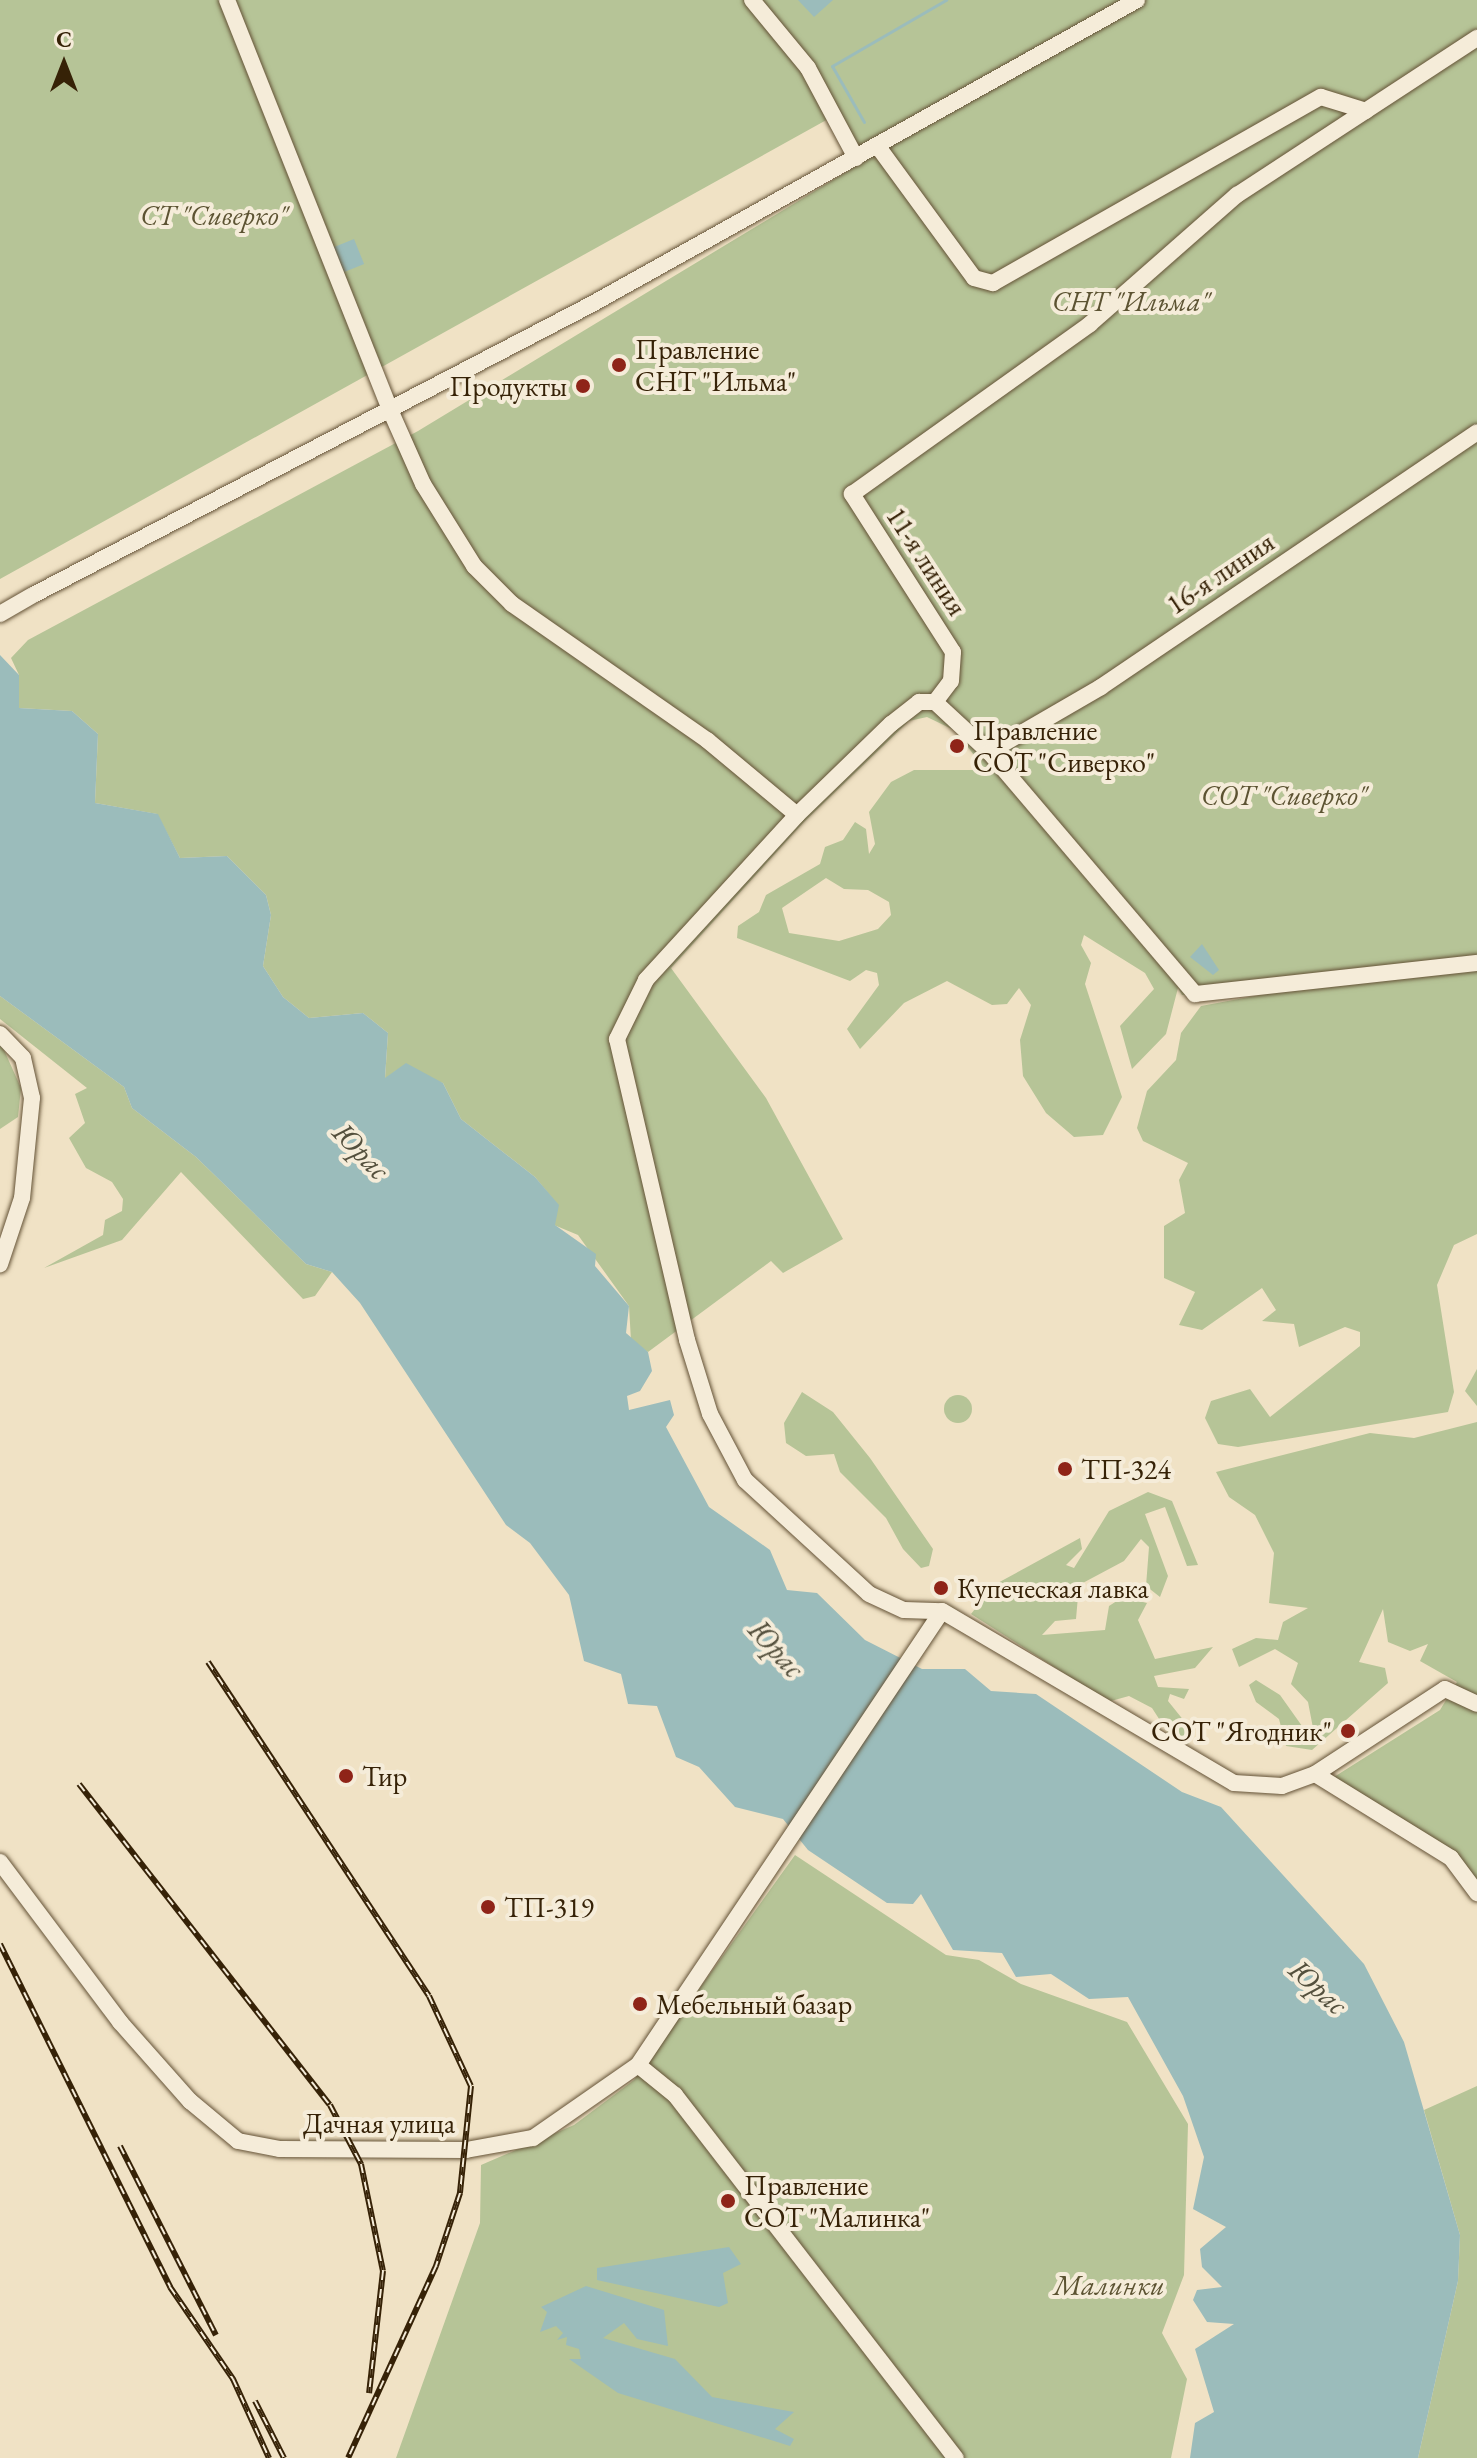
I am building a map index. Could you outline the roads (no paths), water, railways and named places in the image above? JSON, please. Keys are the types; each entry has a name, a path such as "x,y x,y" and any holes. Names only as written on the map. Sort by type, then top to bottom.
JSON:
{"street":[{"path":"227,0 391,412 423,484 474,566 512,604 707,740 797,815"},
{"path":"752,0 808,68 856,158"},
{"path":"0,614 391,412 879,148 1137,0"},
{"path":"879,148 974,278 993,283 1321,97 1366,111 1477,38"},
{"name":"11-я линия","path":"935,702 951,681 953,652 852,494 1090,324 1237,195 1366,111"},
{"name":"16-я линия","path":"989,752 1101,687 1477,432"},
{"path":"1477,963 1195,994 989,752 935,702 919,702 891,724 797,815 628,1004 617,1057 643,1131 687,1340 723,1444 745,1480 869,1594 904,1610 937,1618 1207,1772 1258,1786 1315,1774 1445,1689 1477,1704"},
{"path":"0,1034 23,1058 32,1098 22,1198 0,1264"},
{"name":"Дачная улица","path":"0,1862 120,2022 190,2101 238,2141 280,2149 488,2148 533,2138 569,2118 638,2065 937,1618"},
{"path":"1315,1774 1451,1858 1477,1893"},
{"path":"638,2065 675,2095 956,2458"}],"water":[{"path":"798,0 833,0 814,17"},
{"path":"354,239 364,264 344,272 334,247"},
{"name":"Юрас","path":"0,655 19,675 19,708 72,711 98,734 95,803 158,814 180,858 227,856 266,895 271,915 263,966 283,997 309,1018 363,1013 388,1033 385,1078 406,1063 443,1083 461,1119 535,1177 559,1205 555,1225 596,1254 595,1266 629,1306 626,1333 648,1352 652,1371 640,1391 627,1396 629,1410 670,1400 674,1415 666,1427 709,1507 770,1550 787,1590 817,1593 865,1640 922,1669 965,1669 991,1691 1036,1694 1182,1792 1221,1807 1364,1964 1404,2042 1460,2235 1458,2281 1418,2458 1190,2458 1195,2423 1214,2412 1195,2349 1234,2324 1207,2322 1193,2300 1197,2290 1222,2287 1202,2267 1200,2249 1226,2227 1193,2209 1204,2157 1183,2096 1128,1997 1089,1999 1051,1974 1016,1977 1002,1953 953,1950 921,1894 913,1904 887,1903 808,1850 783,1819 735,1807 699,1767 676,1757 657,1706 628,1704 621,1674 584,1661 569,1595 530,1543 506,1525 360,1303 332,1272 306,1264 196,1157 132,1108 124,1087 0,996"},
{"path":"1202,944 1219,970 1213,975 1190,957"},
{"path":"729,2247 741,2264 723,2273 728,2303 719,2307 597,2280 597,2268"},
{"path":"586,2286 664,2310 668,2346 637,2339 624,2323 603,2338 675,2359 712,2397 794,2412 775,2429 794,2439 790,2446 618,2393 569,2359 581,2359 579,2349 566,2345 567,2337 557,2340 563,2333 556,2326 540,2332 547,2312 541,2307"}],"waterway":[{"path":"864,122 832,66 946,0"}],"railway":[{"path":"208,1662 429,1996 471,2086 460,2193 436,2266 348,2458"},
{"path":"79,1784 330,2105 361,2164 383,2271 369,2393"},
{"path":"0,1944 170,2287 233,2379 269,2458"},
{"path":"120,2146 216,2335"},
{"path":"255,2401 284,2458"}],"place":[{"name":"Правление СНТ \"Ильма\"","path":"619,365"},
{"name":"Продукты","path":"583,386"},
{"name":"Правление СОТ \"Сиверко\"","path":"957,746"},
{"name":"ТП-324","path":"1065,1469"},
{"name":"Купеческая лавка","path":"941,1588"},
{"name":"СОТ \"Ягодник\"","path":"1348,1731"},
{"name":"Тир","path":"346,1776"},
{"name":"ТП-319","path":"488,1907"},
{"name":"Мебельный базар","path":"640,2004"},
{"name":"Правление СОТ \"Малинка\"","path":"728,2201"}],"park label":[{"name":"СТ \"Сиверко\"","path":"214,215"},
{"name":"СНТ \"Ильма\"","path":"1131,301"},
{"name":"СОТ \"Сиверко\"","path":"1284,795"},
{"name":"Малинки","path":"1109,2285"}]}
